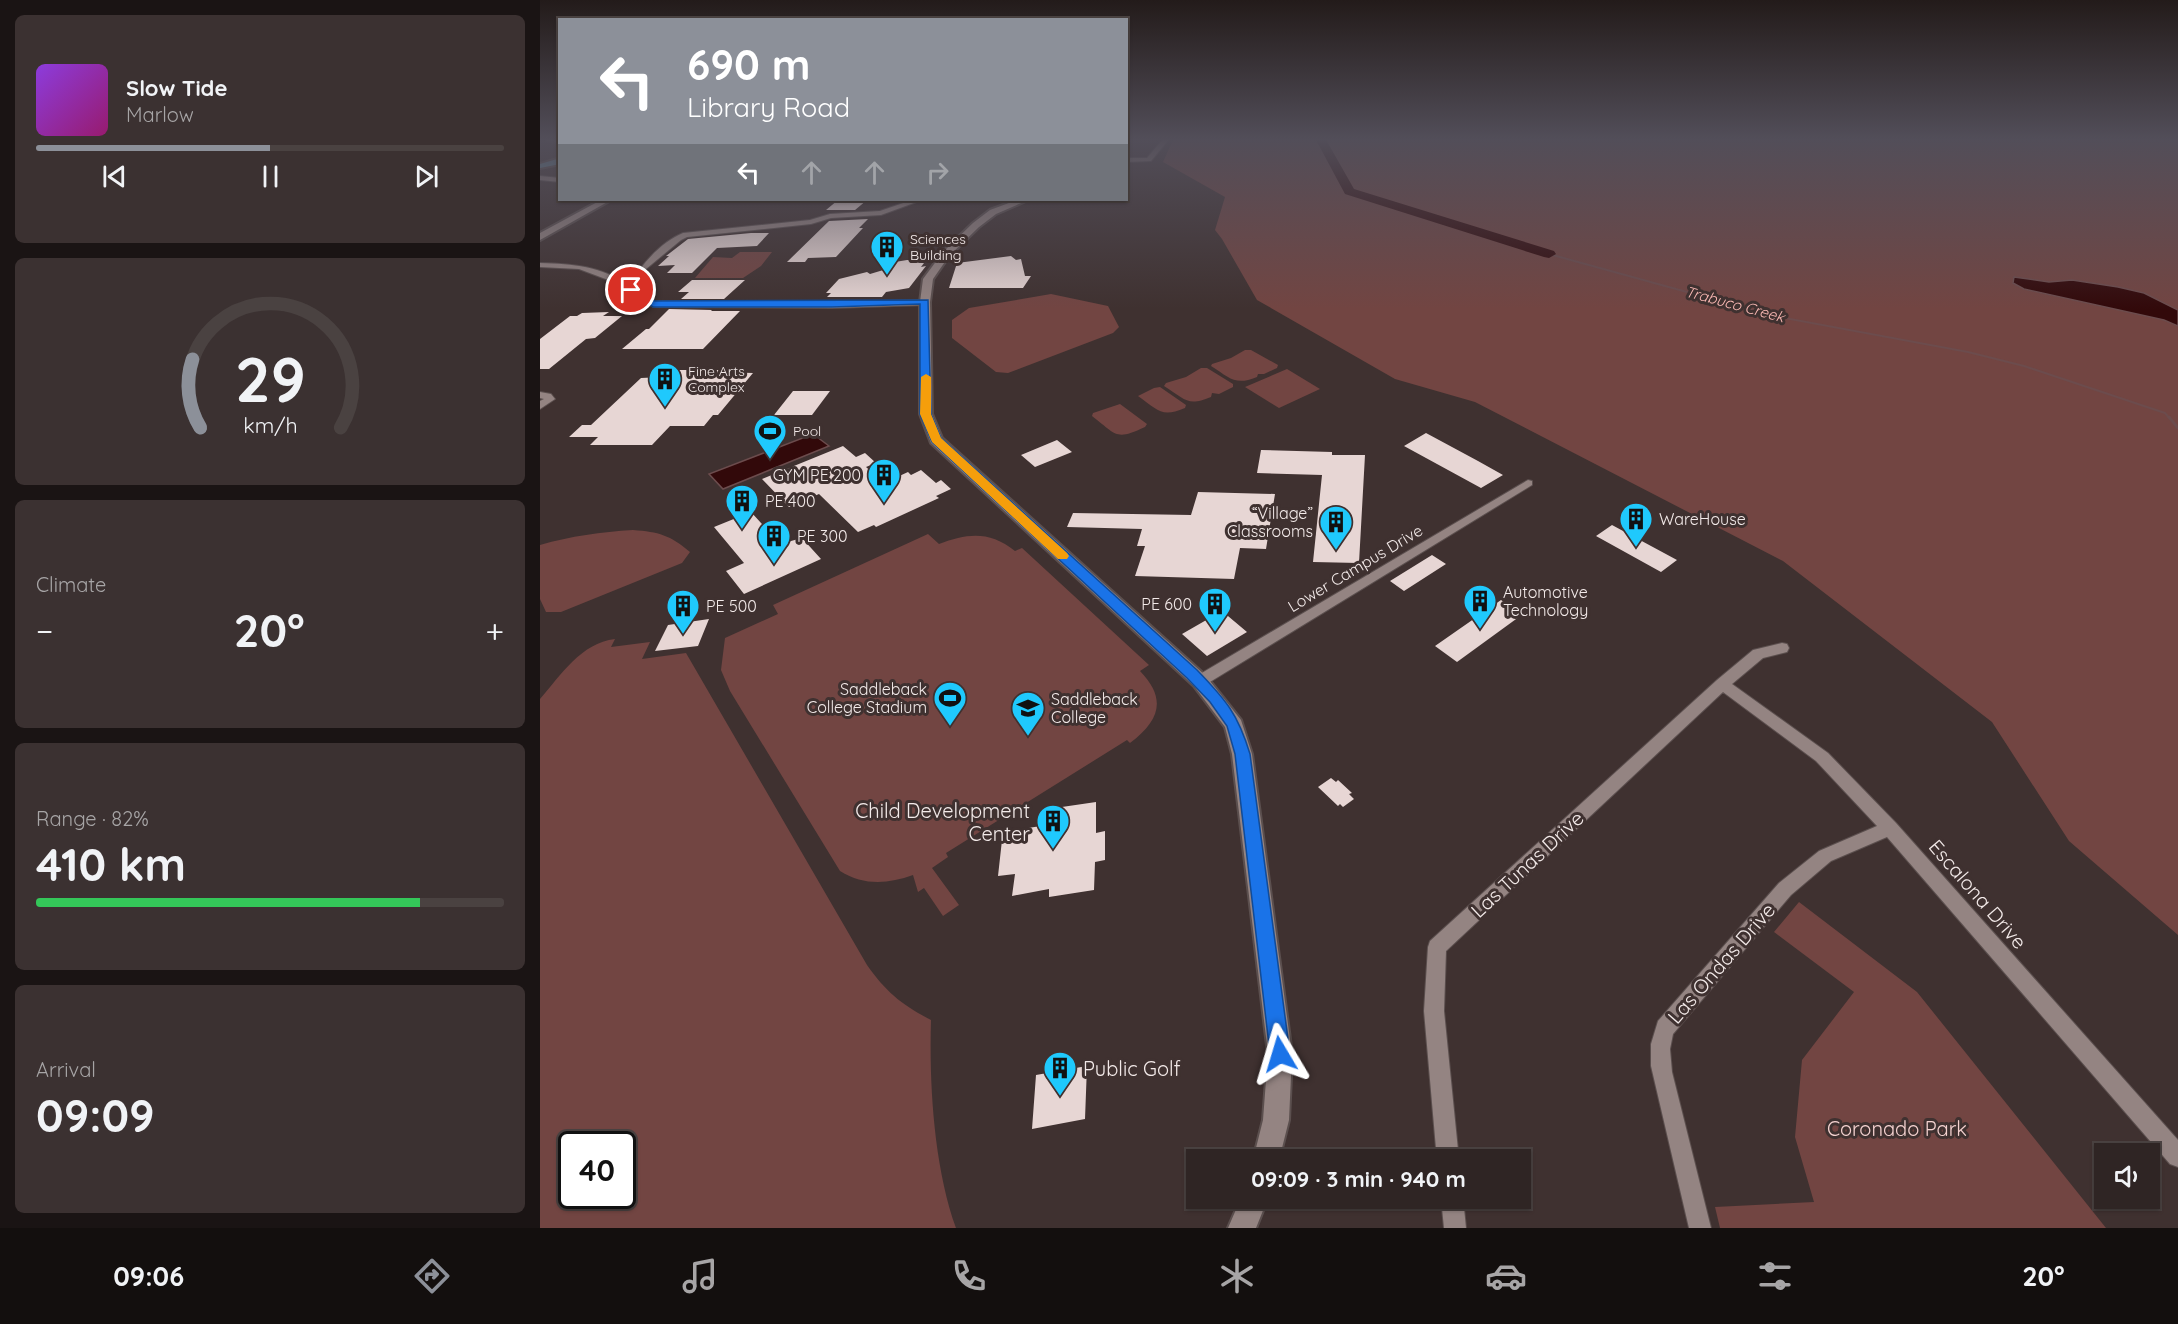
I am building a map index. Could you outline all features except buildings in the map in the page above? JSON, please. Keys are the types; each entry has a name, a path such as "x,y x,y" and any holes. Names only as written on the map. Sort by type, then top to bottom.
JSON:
{"street":[{"path":"540,237 605,201"},
{"path":"631,290 643,268 678,238 686,235 814,222 830,216 874,214 915,201"},
{"path":"1013,201 987,216 946,254 928,279 925,302 926,414 936,440 1200,681 1234,725 1242,754 1280,1054 1276,1120 1269,1149"},
{"path":"540,265 580,267 616,280 653,304 925,302"},
{"path":"540,395 550,399 540,406"},
{"name":"Lower Campus Drive","path":"1200,681 1528,483"},
{"name":"Las Tunas Drive","path":"1448,1149 1434,1011 1437,947 1722,684 1758,654 1782,648"},
{"name":"Escalona Drive","path":"1722,684 1822,757 1890,828 2178,1156"},
{"name":"Las Ondas Drive","path":"1700,1228 1660,1062 1660,1040 1665,1028 1785,889 1825,856 1890,828"},
{"path":"1242,1228 1250,1209"},
{"path":"1453,1209 1455,1228"}],"green space":[{"path":"1222,195 2178,195 2178,935 2069,841 1992,722 1783,561 1475,402 1395,379 1257,300 1215,230 1225,197"},
{"path":"740,252 772,252 761,266 743,278 695,278 713,257 732,258"},
{"path":"1051,294 1108,306 1119,327 1113,333 1008,373 996,372 952,338 952,320 969,308"},
{"path":"1245,350 1251,350 1278,365 1277,368 1264,374 1258,374 1257,377 1249,380 1238,381 1211,366 1212,364 1231,358"},
{"path":"1201,368 1207,368 1233,384 1233,387 1219,394 1212,393 1211,397 1203,400 1191,401 1164,386 1166,383 1186,377"},
{"path":"1287,369 1320,389 1279,408 1245,387"},
{"path":"1160,387 1186,405 1185,408 1170,412 1160,411 1138,396"},
{"path":"1120,404 1147,424 1145,427 1128,434 1117,434 1092,416 1093,413"},
{"path":"633,530 664,535 690,552 682,563 561,612 546,612 540,599 540,545 586,535"},
{"name":"Saddleback College Stadium","path":"928,534 939,544 969,536 978,536 997,540 1015,551 1022,548 1149,665 1140,671 1149,681 1157,700 1156,709 1148,726 1130,743 1127,740 946,853 948,857 932,868 959,905 943,916 924,888 918,892 913,875 876,882 858,879 840,871 730,691 721,670 725,638 778,614 773,605"},
{"path":"615,639 611,647 650,642 642,659 686,653 867,965 895,997 931,1020 934,1125 943,1179 956,1228 540,1228 540,699 582,653"},
{"name":"Coronado Park","path":"1799,902 1917,992 2106,1228 1720,1228 1715,1207 1814,1202 1795,1137 1802,1060 1854,992 1774,932"}],"shaded area":[{"path":"2014,277 2049,282 2072,280 2144,293 2178,310 2178,326 2164,320 2024,289 2013,283"},
{"name":"Pool","path":"813,434 829,446 723,489 709,474"}],"waterway":[{"name":"Trabuco Creek","path":"1363,195 1549,254"},
{"name":"Trabuco Creek","path":"1549,254 1774,316 1968,352 2024,366 2165,413 2170,419"},
{"name":"Trabuco Creek","path":"2169,417 2178,428"}],"slow traffic":[{"path":"926,377 926,414 936,440 1063,556"}],"place":[{"name":"Sciences Building","path":"887,276"},
{"name":"Fine Arts Complex","path":"665,408"},
{"name":"Pool","path":"770,460"},
{"name":"GYM PE 200","path":"884,504"},
{"name":"PE 400","path":"742,530"},
{"name":"WareHouse","path":"1636,548"},
{"name":"“Village” Classrooms","path":"1336,551"},
{"name":"PE 300","path":"774,565"},
{"name":"Automotive Technology","path":"1480,630"},
{"name":"PE 600","path":"1215,633"},
{"name":"PE 500","path":"683,635"},
{"name":"Saddleback College Stadium","path":"950,727"},
{"name":"Saddleback College","path":"1028,737"},
{"name":"Child Development Center","path":"1053,850"},
{"name":"Public Golf","path":"1060,1097"}],"route":[{"path":"631,290 653,304 925,302 926,414 936,440 1200,681 1234,725 1242,754 1259,875 1280,1054"}]}
